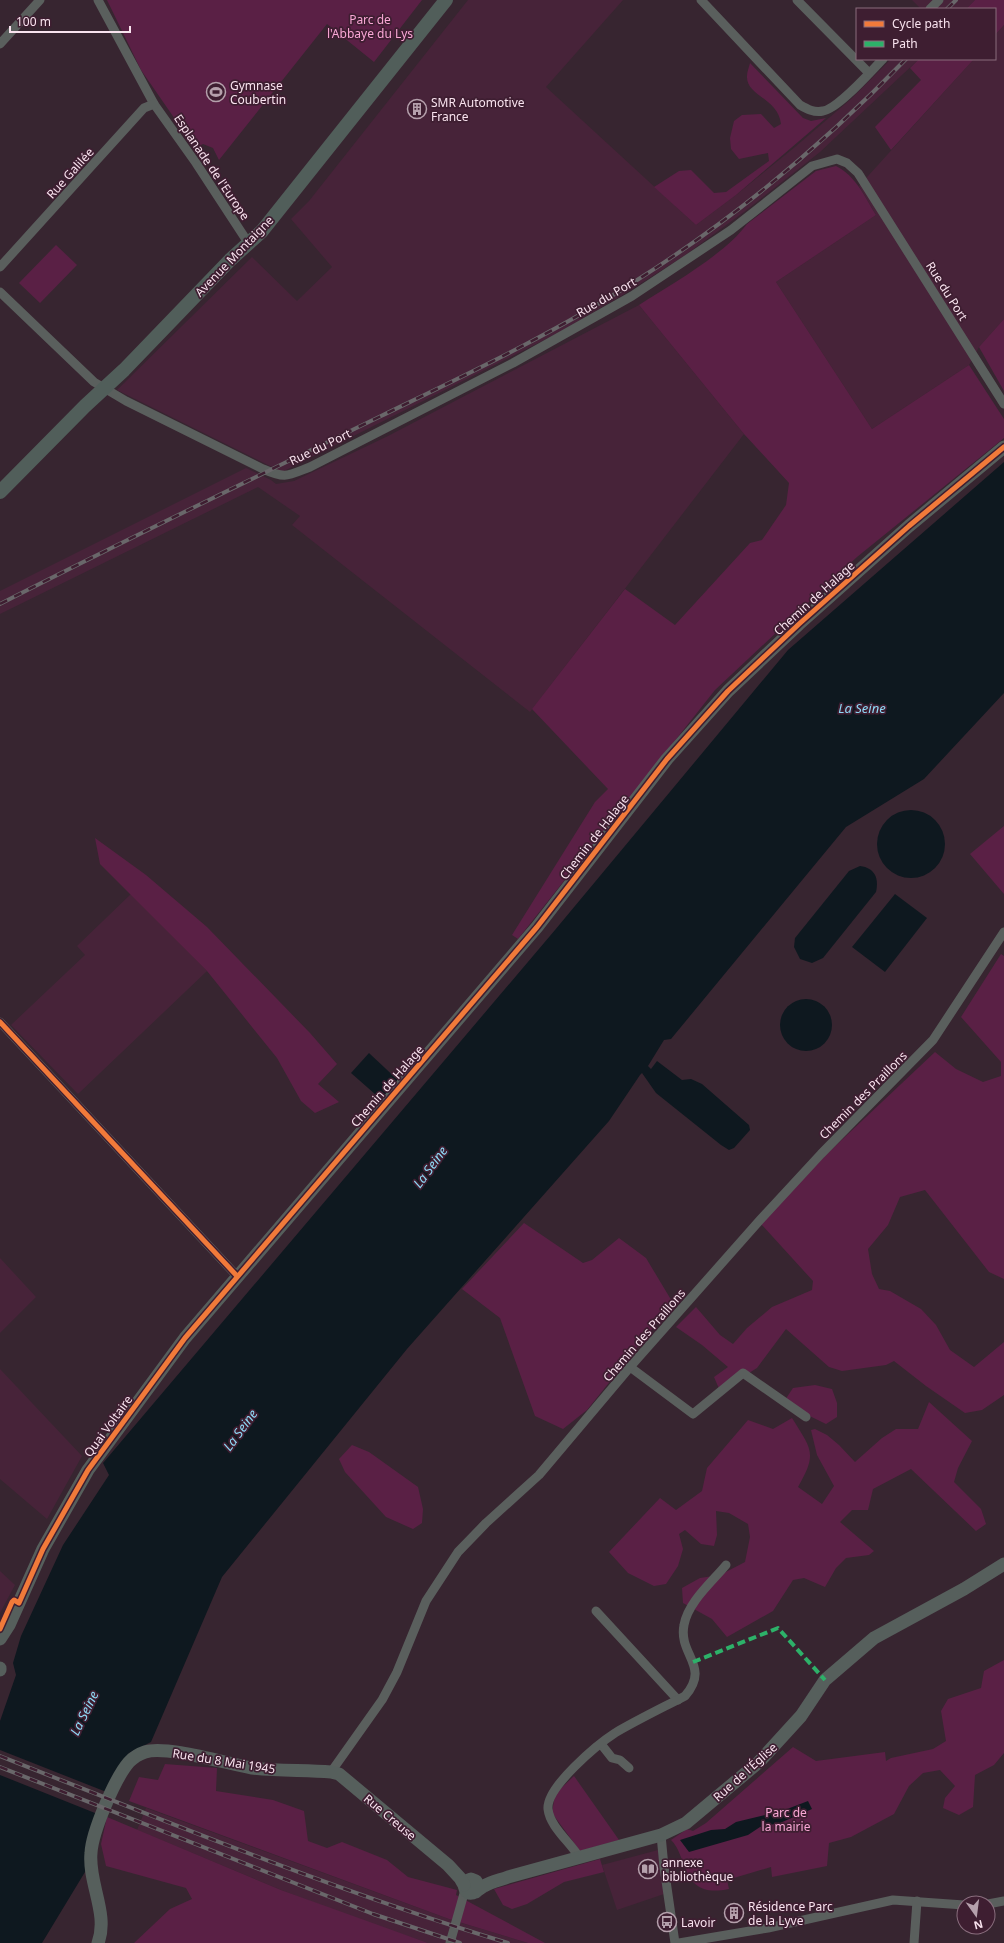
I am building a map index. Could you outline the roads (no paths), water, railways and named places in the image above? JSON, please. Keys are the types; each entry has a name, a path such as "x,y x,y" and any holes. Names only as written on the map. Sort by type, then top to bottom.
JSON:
{"main road":[{"name":"Avenue Montaigne","path":"0,492 230,260 249,244 310,172 446,0"}],"street":[{"path":"0,44 40,0"},
{"name":"Esplanade de l'Europe","path":"98,0 154,104 196,162 249,244"},
{"path":"700,0 800,104 808,110 817,112 830,109 836,105 882,60"},
{"path":"797,0 856,60"},
{"path":"931,8 939,0"},
{"path":"856,60 869,73"},
{"name":"Rue Galilée","path":"2,261 144,108 154,104"},
{"name":"Rue du Port","path":"0,292 94,382 126,401 263,469 278,476 288,476 310,467 513,363 599,316 682,265 731,230 812,166 837,159 847,163 858,173 1004,404"},
{"name":"Chemin de Halage","path":"237,1276 537,926 667,759 728,691 799,624 903,531 1004,447"},
{"name":"Chemin des Praillons","path":"331,1772 382,1700 397,1672 426,1601 458,1552 486,1523 539,1475 630,1367 791,1186 933,1040 1004,932"},
{"path":"0,1022 237,1276"},
{"name":"Quai Voltaire","path":"0,1639 9,1625 43,1549 88,1470 185,1338 237,1276"},
{"path":"630,1367 693,1414 743,1373 806,1417"},
{"name":"Rue de l'Église","path":"471,1887 661,1835 686,1822 759,1762 801,1716 825,1680 874,1638 964,1589 1004,1564"},
{"path":"579,1857 551,1819 548,1807 552,1794 566,1774 614,1734 685,1696 694,1686 696,1676 693,1662 687,1652 684,1625 692,1606 726,1565"},
{"path":"596,1611 678,1700"},
{"path":"601,1744 612,1758 620,1760 629,1768"},
{"name":"Rue du 8 Mai 1945","path":"98,1943 102,1926 91,1868 91,1852 96,1833 107,1804 122,1771 130,1760 145,1752 165,1752 252,1768 331,1772"},
{"name":"Rue Creuse","path":"331,1772 346,1779 448,1865 471,1887"},
{"path":"661,1835 675,1943"},
{"path":"450,1943 456,1922 471,1887"},
{"path":"679,1943 768,1928 893,1900 956,1904"},
{"path":"914,1943 917,1901"}],"water":[{"name":"La Seine","path":"1004,462 1004,693 924,779 846,827 671,1039 664,1040 648,1066 651,1069 657,1061 682,1080 691,1079 702,1084 749,1125 750,1130 734,1148 729,1150 656,1093 642,1073 640,1075 609,1121 407,1349 222,1577 151,1742 129,1753 115,1772 85,1855 85,1872 42,1943 0,1943 0,1721 16,1675 13,1663 21,1636 63,1545 109,1475 103,1463 555,930 788,650"},
{"path":"911,810 924,813 935,820 942,831 945,844 942,857 935,868 924,875 911,878 898,875 887,868 880,857 877,844 880,831 887,820 898,813"},
{"path":"860,866 869,869 875,874 877,882 876,892 823,958 812,963 800,959 794,947 795,938 849,871"},
{"path":"895,894 927,918 885,972 852,947"},
{"path":"801,999 811,999 820,1003 828,1011 832,1020 832,1030 828,1039 820,1047 811,1051 801,1051 792,1047 784,1039 780,1030 780,1020 784,1011 792,1003"},
{"path":"369,1053 401,1083 384,1102 351,1073"},
{"path":"808,1801 812,1809 780,1823 760,1827 748,1835 689,1852 680,1840 711,1830 725,1829 736,1822 782,1811"}],"railway":[{"path":"948,8 956,0"},
{"path":"0,604 141,533 476,370 603,301 671,258 707,233 777,179 843,121 905,60"},
{"path":"0,1756 252,1855 379,1901 508,1943"},
{"path":"0,1767 373,1914 460,1943"}],"place":[{"name":"Gymnase Coubertin","path":"216,92"},
{"name":"SMR Automotive France","path":"417,109"},
{"name":"annexe bibliothèque","path":"648,1869"},
{"name":"Résidence Parc de la Lyve","path":"734,1913"},
{"name":"Lavoir","path":"667,1922"}],"park label":[{"name":"Parc de l'Abbaye du Lys","path":"370,26"},
{"name":"Parc de la mairie","path":"786,1819"}]}
